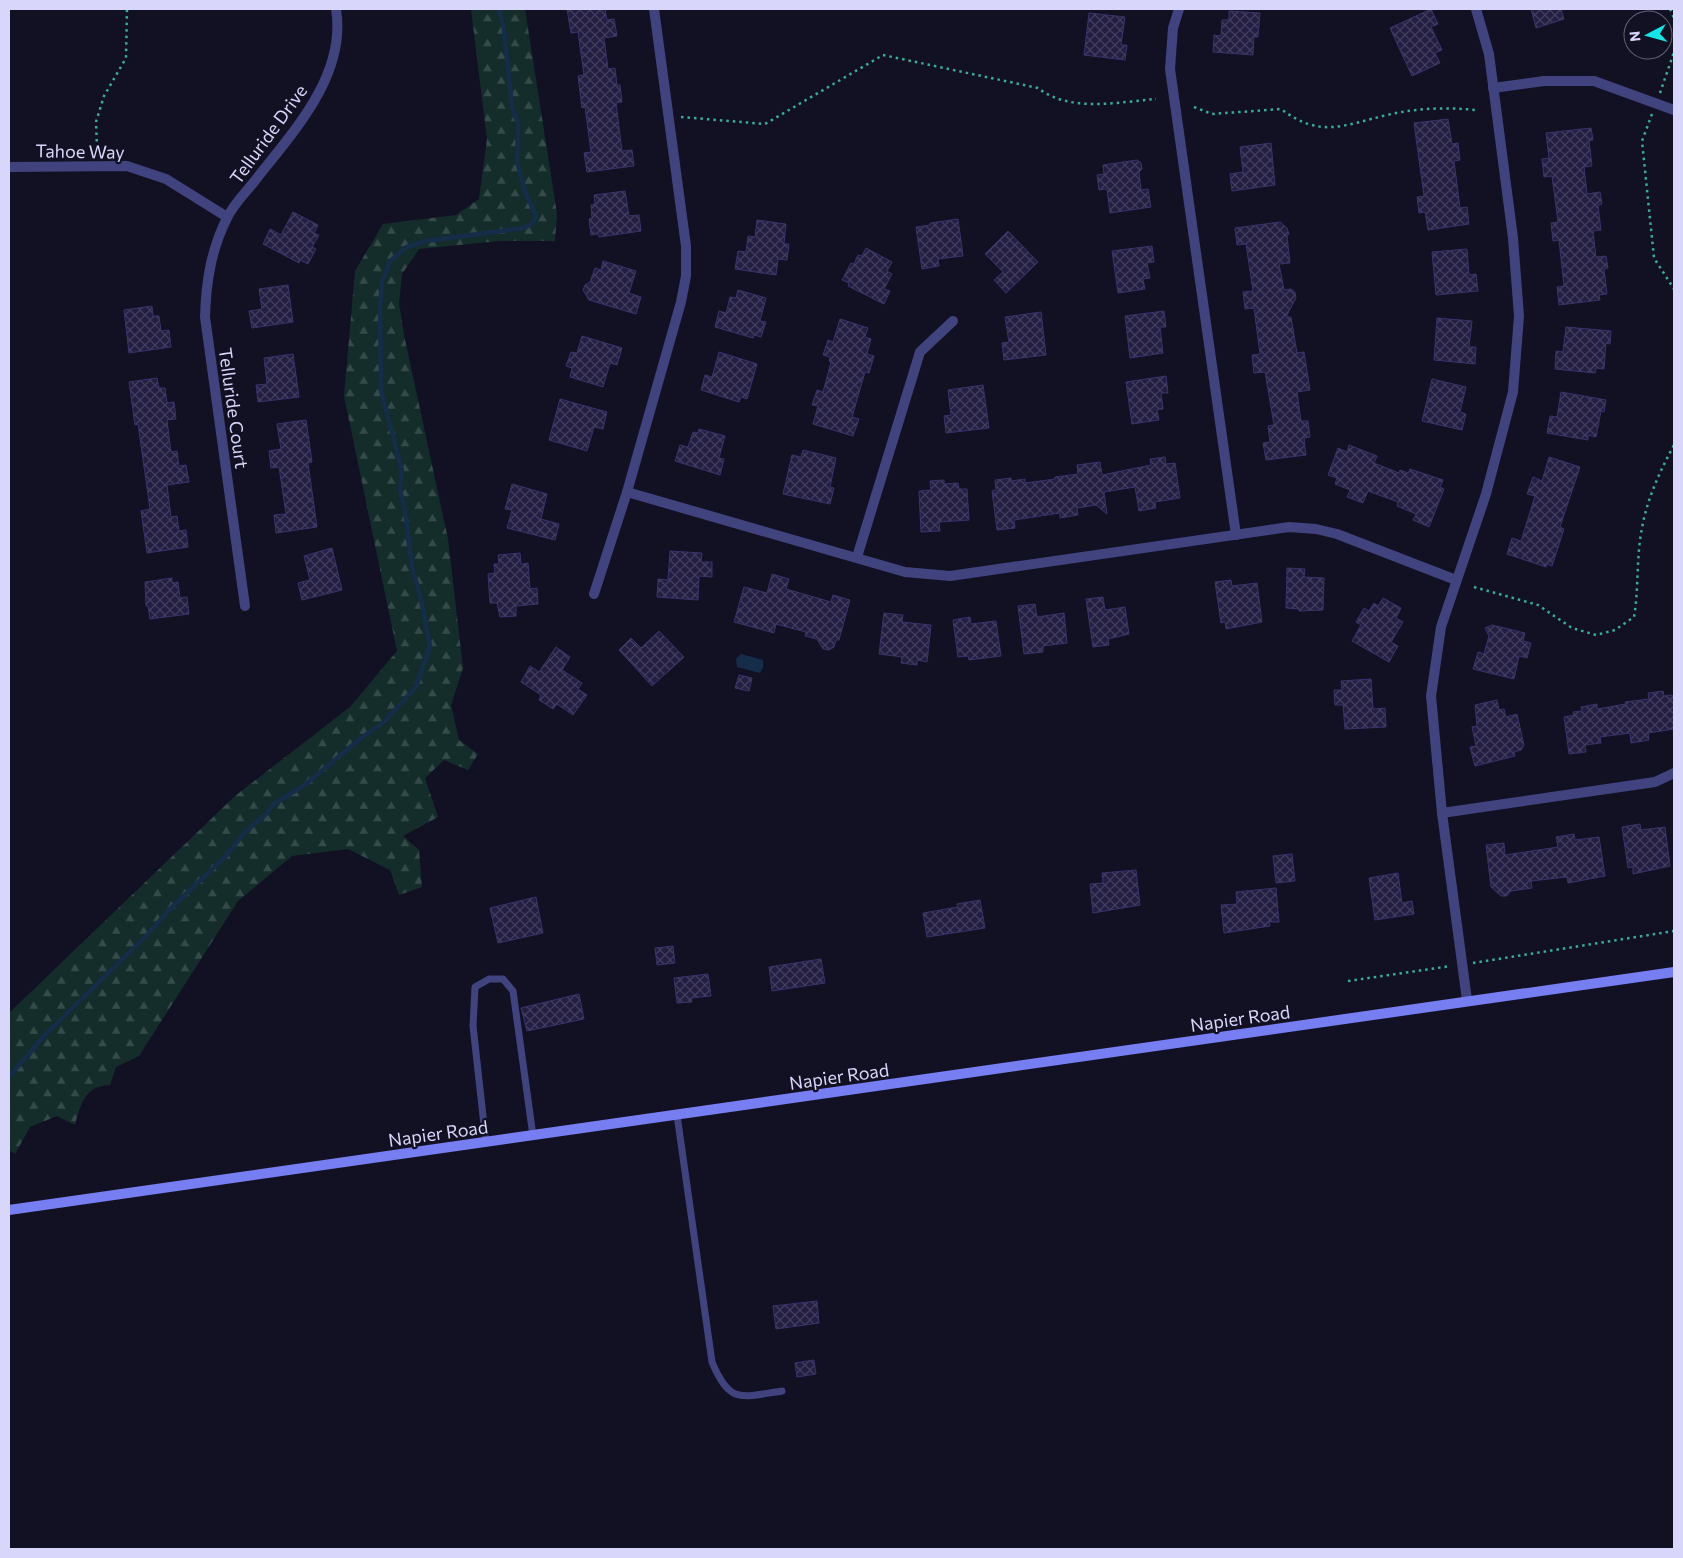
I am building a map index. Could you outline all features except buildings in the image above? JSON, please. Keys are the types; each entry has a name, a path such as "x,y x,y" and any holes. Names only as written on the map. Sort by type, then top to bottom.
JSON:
{"street":[{"name":"Telluride Drive","path":"227,217 310,111 326,81 336,43 336,9"},
{"path":"594,594 626,492 681,302 686,276 686,246 654,9"},
{"path":"1179,9 1173,28 1170,69 1236,535"},
{"path":"1467,1000 1442,813 1431,696 1441,628 1486,494 1513,392 1519,316 1513,238 1489,54 1476,9"},
{"path":"1493,88 1544,82 1594,81 1674,110"},
{"name":"Tahoe Way","path":"9,167 126,166 166,179 227,217"},
{"name":"Telluride Court","path":"227,217 206,281 204,317 245,606"},
{"path":"857,557 920,352 952,321"},
{"path":"626,492 905,572 950,576 1289,527 1316,529 1364,543 1456,580"},
{"path":"1442,813 1655,782 1674,772"},
{"name":"Napier Road","path":"9,1210 486,1143 1467,1000 1674,972"}],"lane":[{"path":"486,1143 473,1026 475,987 489,979 503,979 513,991 533,1136"},
{"path":"677,1115 712,1362 719,1381 727,1390 737,1395 751,1396 782,1390"}],"path":[{"path":"97,148 96,122 104,96 126,58 127,9"},
{"path":"1670,9 1674,18"},
{"path":"1674,52 1642,141 1654,258 1674,289"},
{"path":"669,116 765,124 883,56 1038,88 1048,96 1062,101 1101,104 1156,99"},
{"path":"1194,107 1212,114 1281,109 1299,122 1318,127 1358,124 1388,115 1438,107 1476,110"},
{"path":"1474,587 1538,605 1572,628 1596,635 1615,630 1634,617 1638,591 1642,528 1655,483 1674,445"},
{"path":"1348,981 1674,931"}],"green space":[{"path":"471,9 525,9 557,214 555,241 499,241 419,249 402,274 399,303 404,335 448,539 463,668 451,705 459,740 478,754 468,770 444,760 425,778 438,817 403,836 419,850 422,887 399,895 390,870 348,849 292,856 238,901 139,1056 116,1067 110,1085 101,1086 89,1093 82,1103 75,1125 57,1116 30,1127 15,1154 9,1150 9,1013 235,796 350,707 397,651 344,396 355,271 383,224 456,215 479,199 487,139"}],"water":[{"path":"741,654 763,660 763,668 760,673 737,667 736,659"}],"waterway":[{"path":"9,1077 45,1035 149,933 169,910 226,856 245,832 265,815 274,804 306,784 361,738 384,722 416,687 430,646 420,595 412,568 405,510 400,490 402,471 381,390 380,307 382,281 390,261 407,247 426,241 524,228 533,223 536,216 524,189 517,161 518,124 512,107 504,30 499,9"}]}
